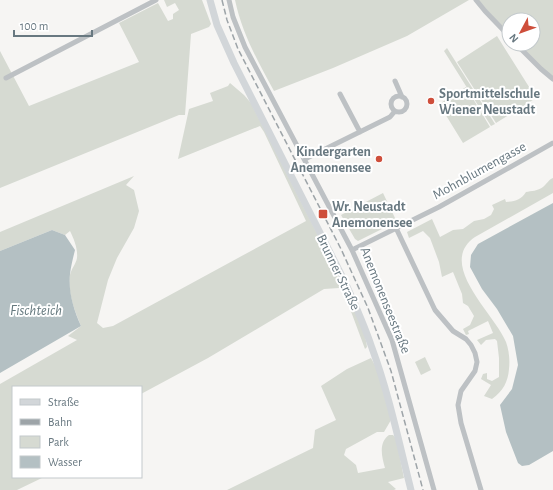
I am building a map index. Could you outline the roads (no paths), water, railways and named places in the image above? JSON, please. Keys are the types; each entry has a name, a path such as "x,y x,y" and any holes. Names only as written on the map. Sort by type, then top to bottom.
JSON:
{"main road":[{"name":"Brunner Straße","path":"210,0 217,25 231,56 344,280 360,315 373,348 384,385 411,490"}],"street":[{"path":"6,78 156,0"},
{"name":"Anemonenseestraße","path":"229,0 233,17 245,47 352,250 392,340 434,490"},
{"path":"476,0 501,28"},
{"path":"524,52 553,79"},
{"path":"395,81 402,97 405,100 406,108 403,111 395,111"},
{"path":"340,94 360,132"},
{"path":"395,111 391,104 392,100 394,97 402,97"},
{"path":"305,160 390,117 395,111"},
{"name":"Mohnblumengasse","path":"352,250 439,207 553,143"},
{"path":"396,228 434,310 453,331 466,339 475,353 477,362 475,371 461,391 458,405 461,423 481,490"}],"water":[{"path":"553,203 553,451 529,465 522,466 518,463 506,432 500,405 512,389 518,365 513,336 497,309 482,289 470,267 471,255 478,244"},
{"name":"Fischteich","path":"52,230 65,235 75,250 71,265 70,287 74,307 81,326 0,373 0,251"}],"railway":[{"path":"222,0 227,20 238,49 341,249 368,308 391,371 423,490"}],"place":[{"name":"Sportmittelschule Wiener Neustadt","path":"431,101"},
{"name":"Kindergarten Anemonensee","path":"379,159"},
{"name":"Wr. Neustadt Anemonensee","path":"323,214"}]}
